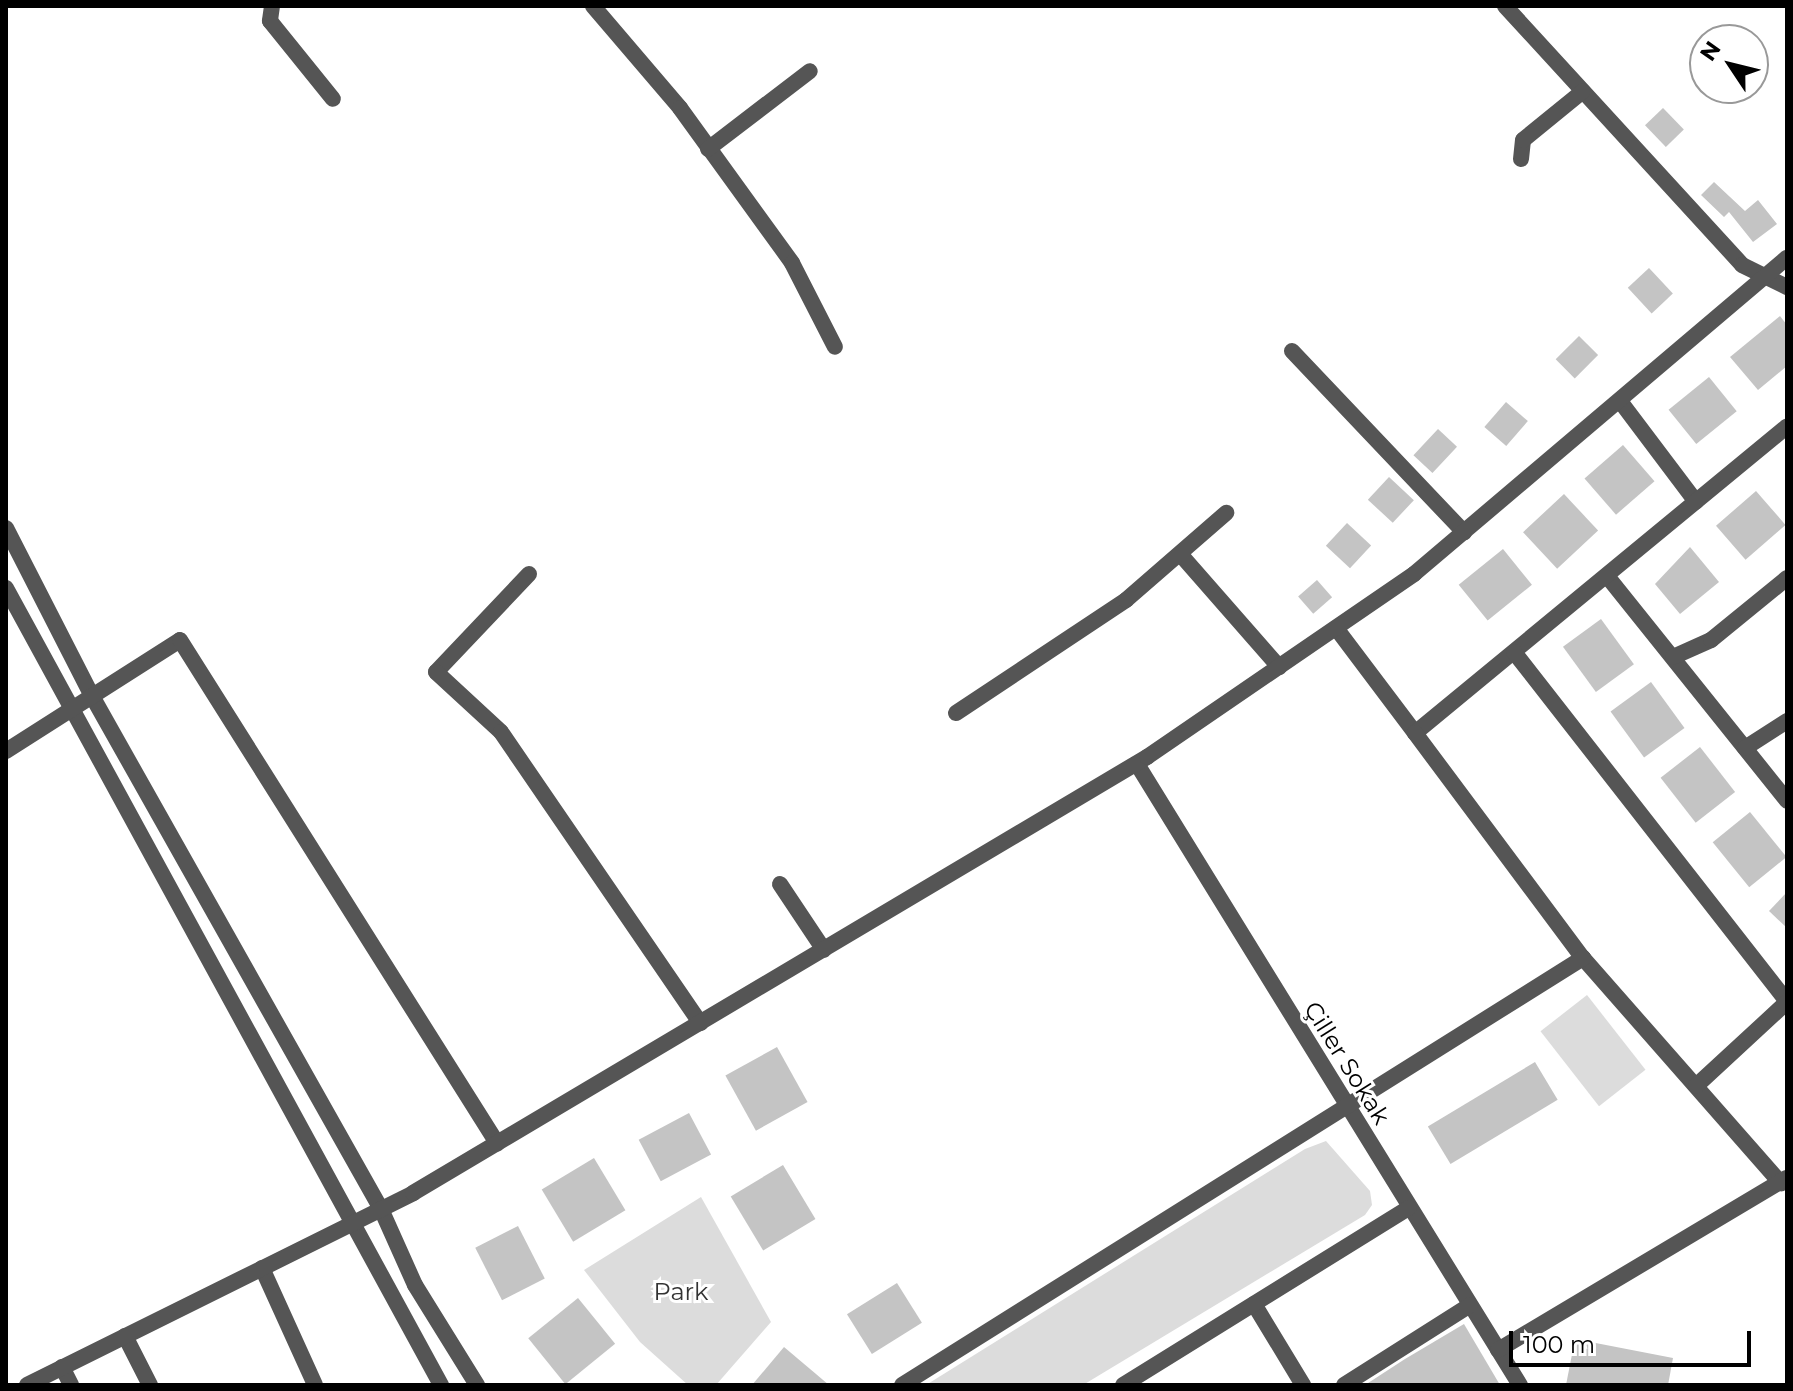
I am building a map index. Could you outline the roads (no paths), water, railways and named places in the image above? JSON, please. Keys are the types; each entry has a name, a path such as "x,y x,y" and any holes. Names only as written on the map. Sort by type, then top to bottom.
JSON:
{"street":[{"path":"272,6 270,21 333,99"},
{"path":"593,6 708,149 792,263 835,347"},
{"path":"1505,6 1742,265 1787,287"},
{"path":"708,149 810,71"},
{"path":"1521,159 1523,140 1583,91"},
{"path":"27,1385 381,1209 1137,764 1414,574 1787,258"},
{"path":"1292,351 1464,532"},
{"path":"1620,401 1696,502"},
{"path":"1415,733 1787,426"},
{"path":"956,713 1012,679 1181,555 1226,513"},
{"path":"6,528 92,696 381,1209 415,1285 477,1385"},
{"path":"1181,555 1279,667"},
{"path":"529,574 436,672 501,732 700,1023"},
{"path":"1607,576 1787,801"},
{"path":"1673,657 1711,640 1787,578"},
{"path":"6,588 441,1385"},
{"path":"1336,628 1583,958 1784,1180 1498,1350"},
{"path":"6,751 180,640 497,1143"},
{"path":"1514,652 1787,1002 1696,1086"},
{"path":"1745,748 1787,721"},
{"name":"Çiller Sokak","path":"1137,764 1520,1385"},
{"path":"780,884 824,950"},
{"path":"902,1385 1583,958"},
{"path":"1123,1385 1409,1208"},
{"path":"262,1268 315,1385"},
{"path":"1254,1304 1303,1385"},
{"path":"1344,1385 1470,1305"},
{"path":"125,1336 150,1385"},
{"path":"62,1367 71,1385"}],"park label":[{"name":"Park","path":"681,1292"}]}
